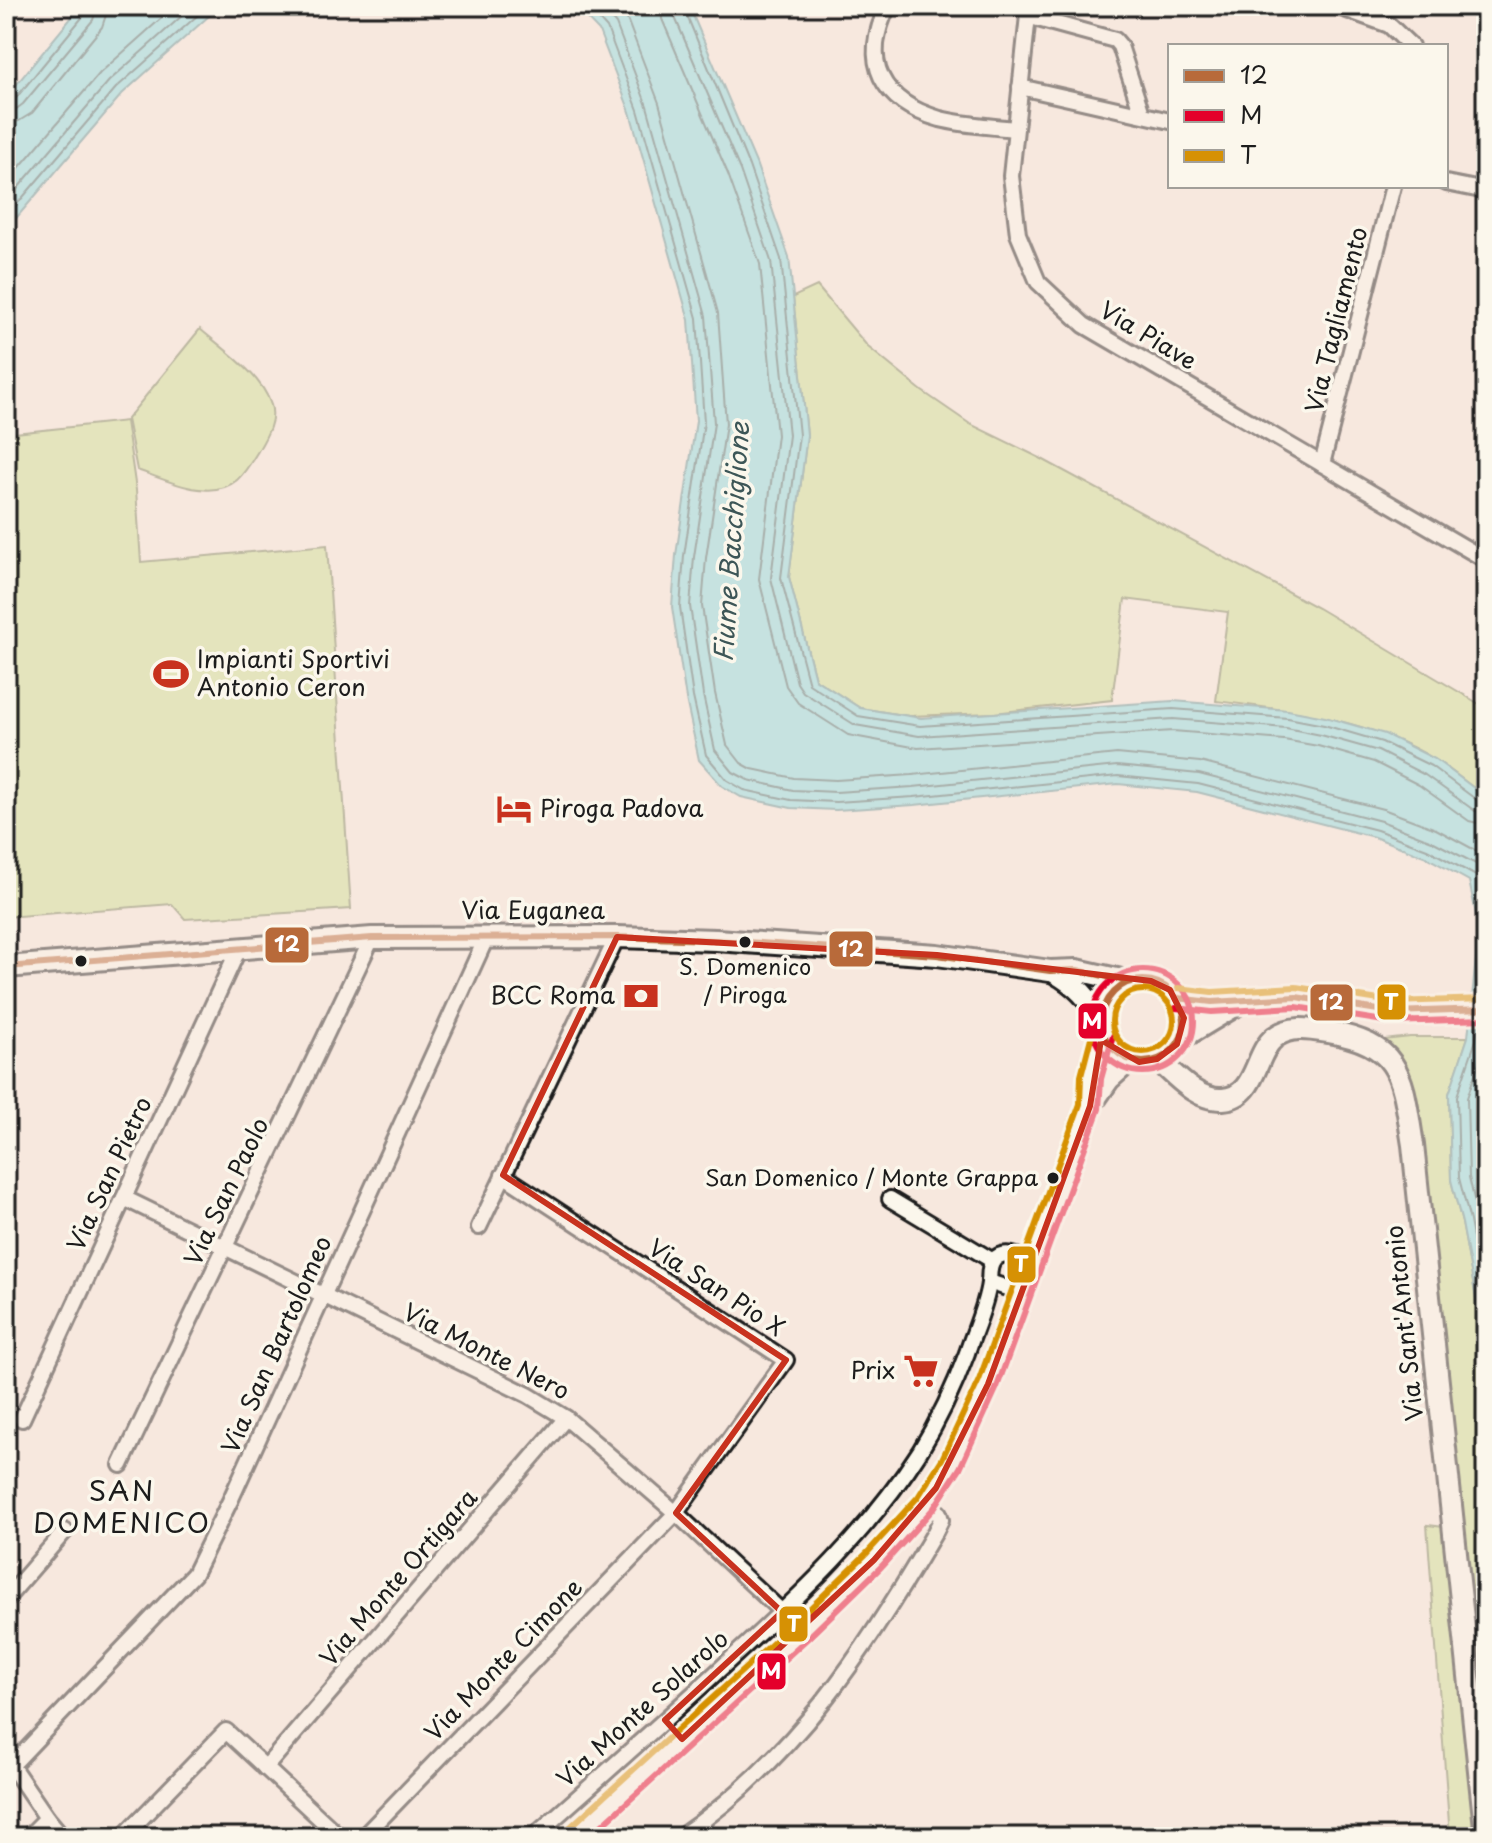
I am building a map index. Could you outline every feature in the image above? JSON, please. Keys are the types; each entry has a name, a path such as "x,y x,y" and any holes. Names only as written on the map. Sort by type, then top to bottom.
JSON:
{"street":[{"path":"888,6 874,39 874,59 880,75 893,93 915,110 943,120 1014,129"},
{"path":"1336,6 1353,9 1389,25 1409,44"},
{"path":"1028,11 1115,40 1120,46 1142,114"},
{"name":"Via Piave","path":"1028,11 1011,176 1018,234 1038,282 1084,325 1486,560"},
{"path":"1020,87 1168,120"},
{"path":"1448,183 1486,191"},
{"name":"Via Tagliamento","path":"1322,464 1392,188"},
{"name":"Via San Bartolomeo","path":"9,1762 194,1574 487,936"},
{"path":"479,1227 617,937"},
{"name":"Via Euganea","path":"9,966 372,938 617,937 716,940 937,955 1050,971 1077,970 1130,982 1140,980 1161,984 1177,998 1212,1002 1242,1002 1277,996 1391,1012 1486,1009"},
{"name":"Via San Paolo","path":"121,1465 372,938"},
{"name":"Via San Pietro","path":"22,1419 239,948"},
{"name":"Via Euganea","path":"1050,971 1079,989 1113,1050 1130,1060"},
{"path":"1090,1106 1091,1077 1103,1009 1109,997 1130,982"},
{"path":"1177,998 1184,1018 1175,1064 1183,1082"},
{"name":"Via Euganea","path":"1157,1059 1178,1042 1242,1002"},
{"name":"Via Sant'Antonio","path":"1157,1059 1183,1082 1212,1099 1225,1100 1246,1088 1275,1037 1293,1029 1356,1037 1372,1044 1387,1056 1399,1078 1413,1145 1486,1837"},
{"path":"6,1040 6,1055"},
{"path":"574,1837 874,1560 926,1503 970,1427 1090,1106 1109,1079 1130,1060 1157,1059"},
{"name":"Via San Pio X","path":"503,1175 786,1360 676,1513"},
{"name":"Via Monte Nero","path":"124,1198 528,1395 566,1418 676,1513 782,1612"},
{"path":"890,1199 993,1261 1002,1254 1033,1262"},
{"name":"Via Monte Solarolo","path":"533,1837 665,1720 852,1543 903,1478 940,1419 966,1353 993,1261"},
{"path":"989,1282 1022,1293"},
{"name":"Via Monte Ortigara","path":"265,1768 566,1418"},
{"path":"680,1837 704,1821 759,1774 822,1704 883,1620 935,1532 941,1520 939,1513 926,1503"},
{"name":"Via Monte Cimone","path":"363,1837 676,1513"},
{"path":"6,1599 65,1531"},
{"path":"6,1574 18,1584"},
{"path":"665,1720 682,1739"},
{"path":"123,1837 226,1731 340,1837"},
{"path":"9,1762 63,1837"},
{"path":"28,1837 47,1818"}],"highlighted area":[{"path":"617,937 937,955 1151,981 1170,990 1184,1018 1177,1044 1157,1059 1139,1062 1101,1040 1090,1106 988,1384 936,1488 874,1560 682,1739 665,1720 782,1612 676,1513 786,1360 503,1175"}],"green space":[{"path":"817,286 868,347 922,391 970,424 1040,458 1318,608 1486,708 1486,797 1436,760 1384,735 1329,718 1216,701 1228,612 1125,599 1112,700 994,713 909,716 860,708 815,679 789,577 807,435 793,297"},
{"path":"200,329 230,353 259,383 272,411 267,435 246,470 226,487 214,489 187,487 137,470 127,419"},
{"name":"Impianti Sportivi Antonio Ceron","path":"126,421 136,490 141,562 327,545 351,909 185,919 172,904 6,917 6,434"},
{"path":"1468,1037 1449,1094 1451,1180 1486,1352 1486,1837 1450,1837 1427,1525 1453,1528 1427,1276 1419,1109 1406,1067 1384,1040"}],"water":[{"path":"81,6 220,6 122,94 6,230 6,97"},
{"name":"Fiume Bacchiglione","path":"575,6 689,6 756,163 789,257 807,435 789,577 815,679 860,708 921,718 1173,701 1288,710 1385,734 1435,759 1486,797 1486,1352 1451,1180 1449,1094 1468,1037 1479,928 1469,881 1424,856 1374,837 1197,792 1118,784 914,805 836,810 791,808 741,797 722,786 699,760 672,607 676,555 696,421 689,320 630,112 599,31"}],"transit line":[{"name":"12","path":"6,967 372,938 617,937 716,940 937,955 1050,971 1077,970 1130,982"},
{"name":"M","path":"1143,970 1162,974 1179,985 1190,1002 1194,1021 1190,1040 1179,1057 1162,1068 1143,1072 1124,1068 1107,1057 1096,1040 1092,1021 1096,1002 1107,985 1124,974 1143,970"},
{"name":"12","path":"1143,980 1159,983 1172,992 1181,1005 1184,1021 1181,1037 1172,1050 1159,1059 1143,1062 1127,1059 1114,1050 1105,1037 1102,1021 1105,1005 1114,992 1127,983 1143,980"},
{"name":"T","path":"1178,988 1212,992 1296,987 1392,1002 1486,999"},
{"name":"T","path":"1143,990 1155,992 1165,999 1172,1009 1174,1021 1172,1033 1165,1043 1155,1050 1143,1052 1131,1050 1121,1043 1114,1033 1112,1021 1114,1009 1121,999 1131,992 1143,990"},
{"name":"12","path":"1177,998 1212,1002 1296,997 1391,1012 1486,1009"},
{"name":"M","path":"1176,1008 1212,1012 1296,1007 1390,1022 1486,1019"},
{"name":"T","path":"567,1830 795,1623 867,1553 918,1497 942,1459 979,1380 1080,1104 1081,1076 1093,1030"},
{"name":"M","path":"589,1837 809,1637 881,1567 934,1508 960,1468 997,1387 1099,1109 1101,1079 1113,1036"}],"place":[{"name":"Impianti Sportivi Antonio Ceron","path":"171,674"},
{"name":"Piroga Padova","path":"514,809"},
{"name":"S. Domenico / Piroga","path":"745,942"},
{"name":"BCC Roma","path":"641,996"},
{"name":"San Domenico / Monte Grappa","path":"1053,1178"},
{"name":"Prix","path":"921,1371"}],"district":[{"name":"SAN DOMENICO","path":"122,1507"}]}
